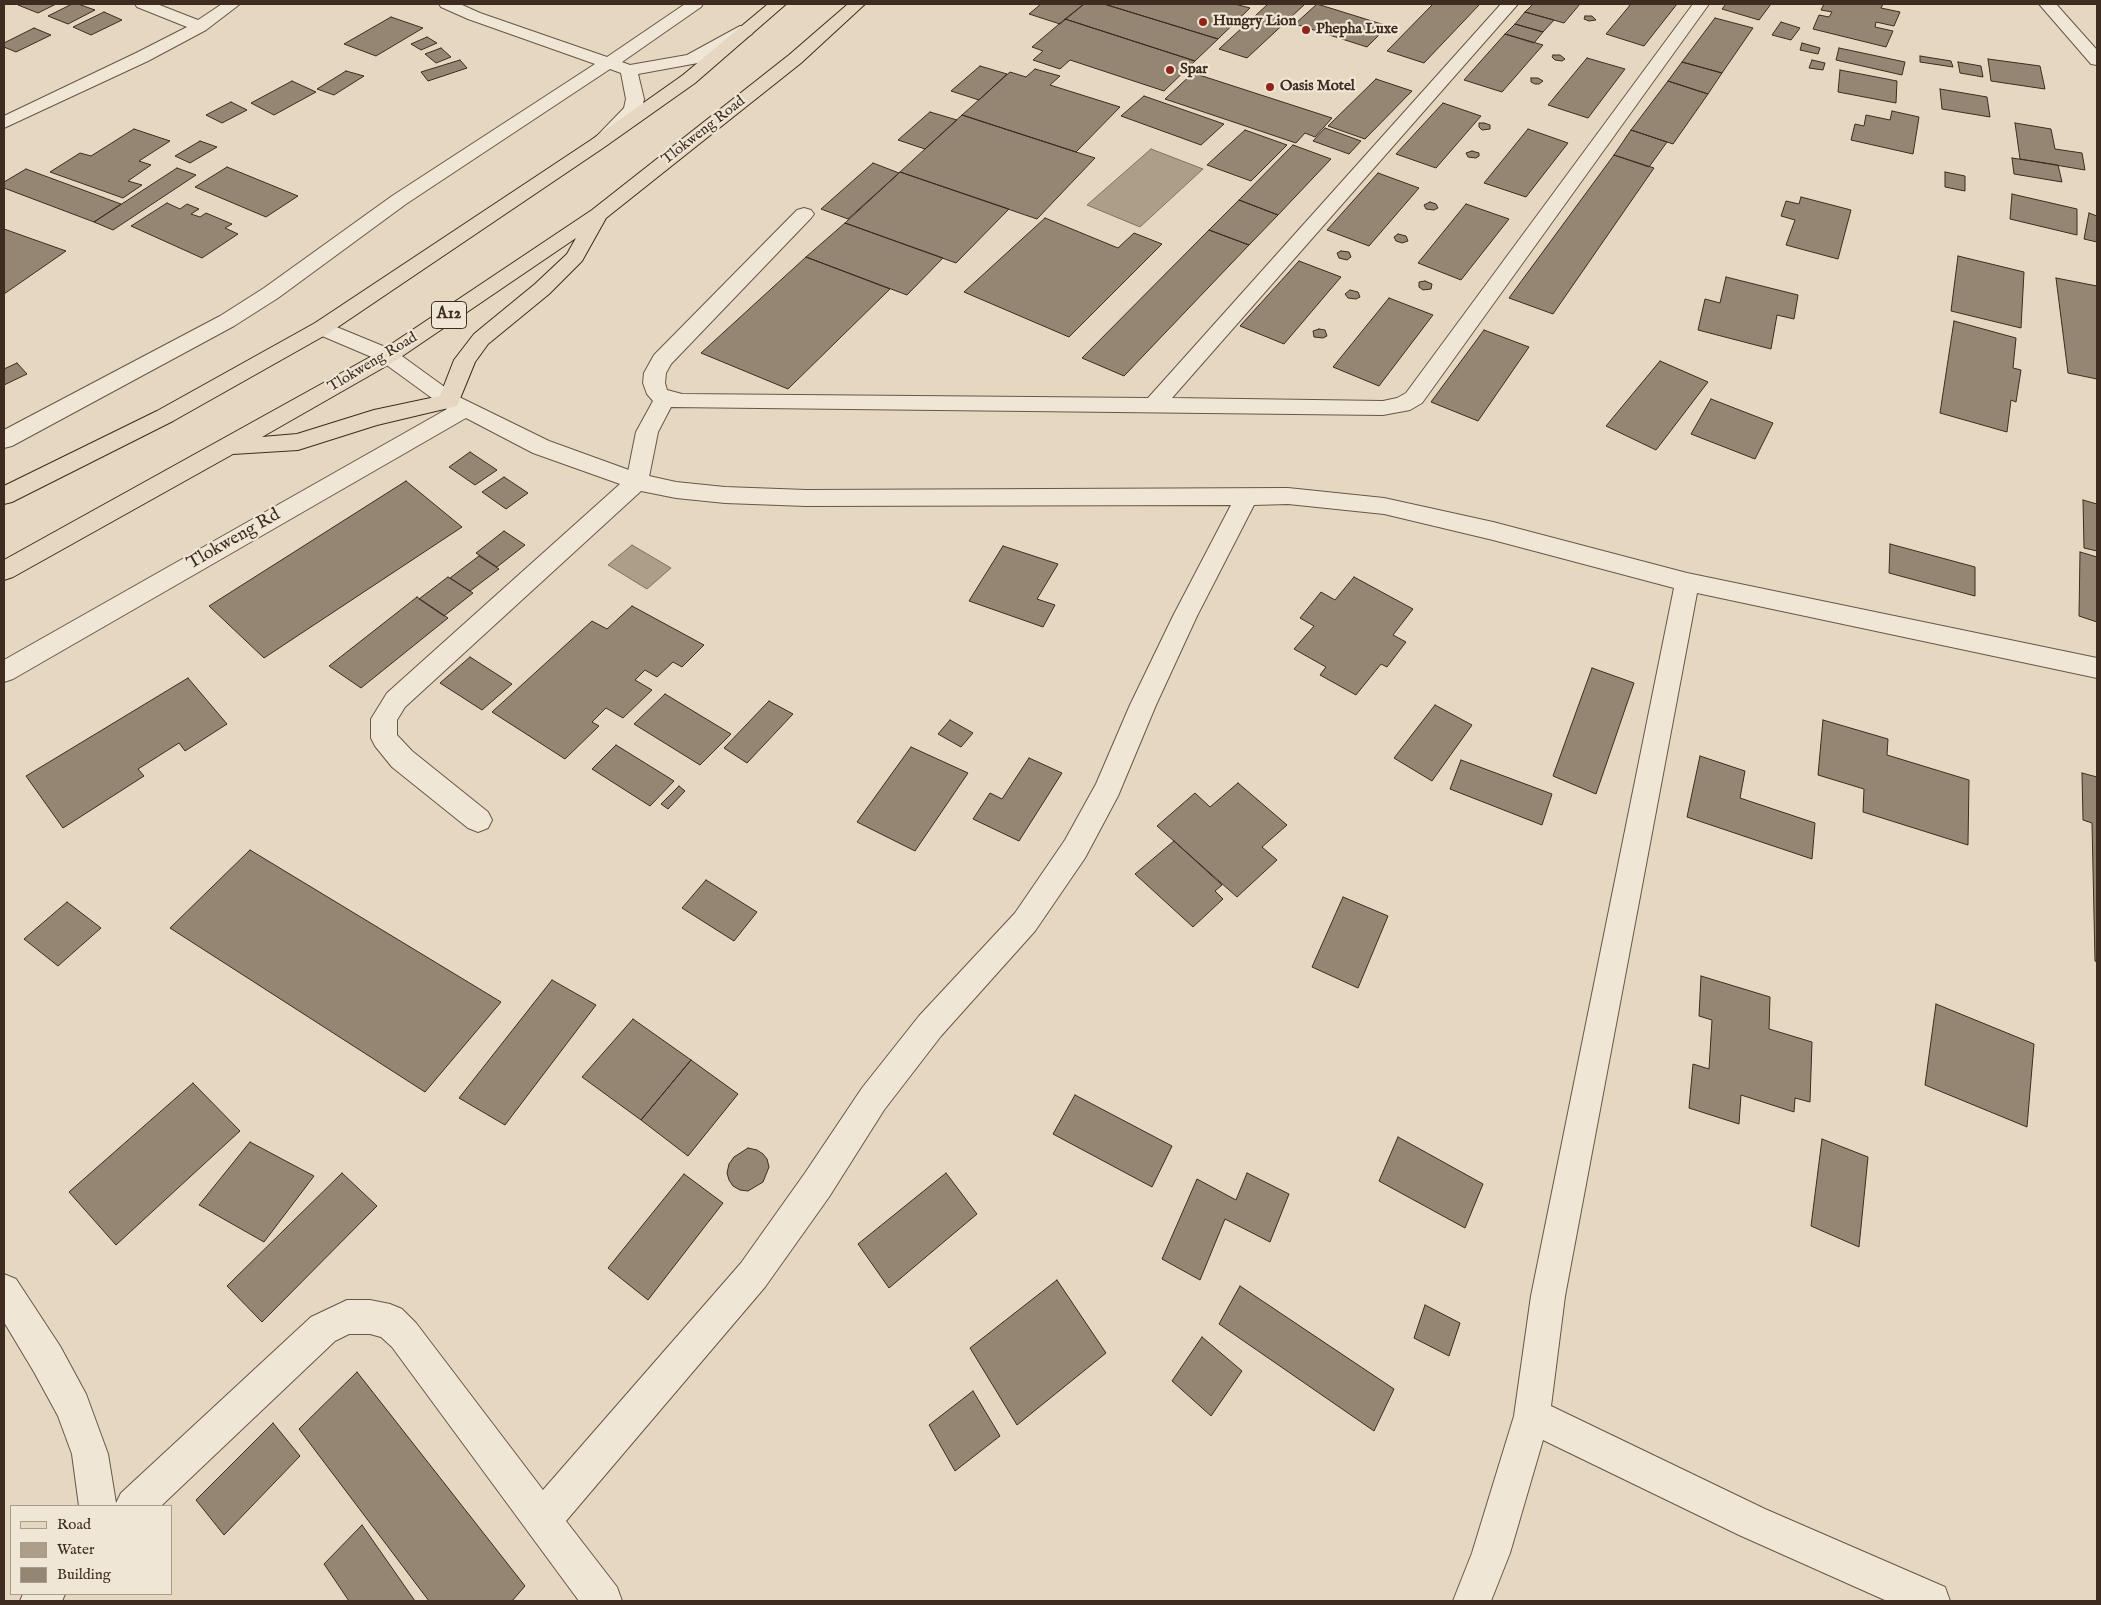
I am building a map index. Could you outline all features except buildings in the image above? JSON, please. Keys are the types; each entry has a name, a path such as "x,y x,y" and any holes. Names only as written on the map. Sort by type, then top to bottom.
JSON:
{"main road":[{"path":"4,496 165,416 322,328 597,144 689,79 778,4"},
{"name":"Tlokweng Road","path":"4,571 228,448 294,408 388,356 599,214 795,59 857,4"},
{"path":"228,448 298,442 374,418 457,405 465,360 481,338 542,289 575,257 599,214"}],"street":[{"path":"143,4 200,26"},
{"path":"4,123 82,87 200,26 232,4"},
{"path":"447,4 474,16 629,70 692,59 746,30"},
{"path":"4,440 227,321 271,293 399,200 695,4"},
{"path":"1155,404 1510,4"},
{"path":"804,214 662,360 655,373 654,383 658,394 665,399 692,401 1155,404 1383,408 1402,405 1414,398 1701,4"},
{"path":"2047,4 2097,60"},
{"path":"597,144 633,109 635,98 629,70"},
{"path":"322,328 388,356 457,405 541,447 637,482 676,490 716,494 806,498 1288,496 1384,506 1493,531 1687,582 2097,668"},
{"path":"478,820 402,759 384,738 384,719 396,700 637,482 647,432 665,399"},
{"name":"Tlokweng Rd","path":"4,672 457,405"},
{"path":"542,1520 753,1275 873,1099 930,1026 1025,922 1076,849 1108,788 1143,705 1181,625 1247,496"},
{"path":"1472,1601 1491,1553 1532,1416 1548,1296 1687,582"},
{"path":"4,1291 47,1359 73,1407 90,1454 98,1505"},
{"path":"135,1505 323,1329 347,1317 370,1317 390,1321 404,1335 603,1601"},
{"path":"1532,1416 1752,1522 1931,1601"}],"water":[{"path":"1151,149 1203,169 1140,227 1087,205"},
{"path":"632,545 671,568 647,589 608,565"}],"place":[{"name":"Hungry Lion","path":"1203,22"},
{"name":"Phepha Luxe","path":"1306,30"},
{"name":"Spar","path":"1170,70"},
{"name":"Oasis Motel","path":"1270,87"}]}
